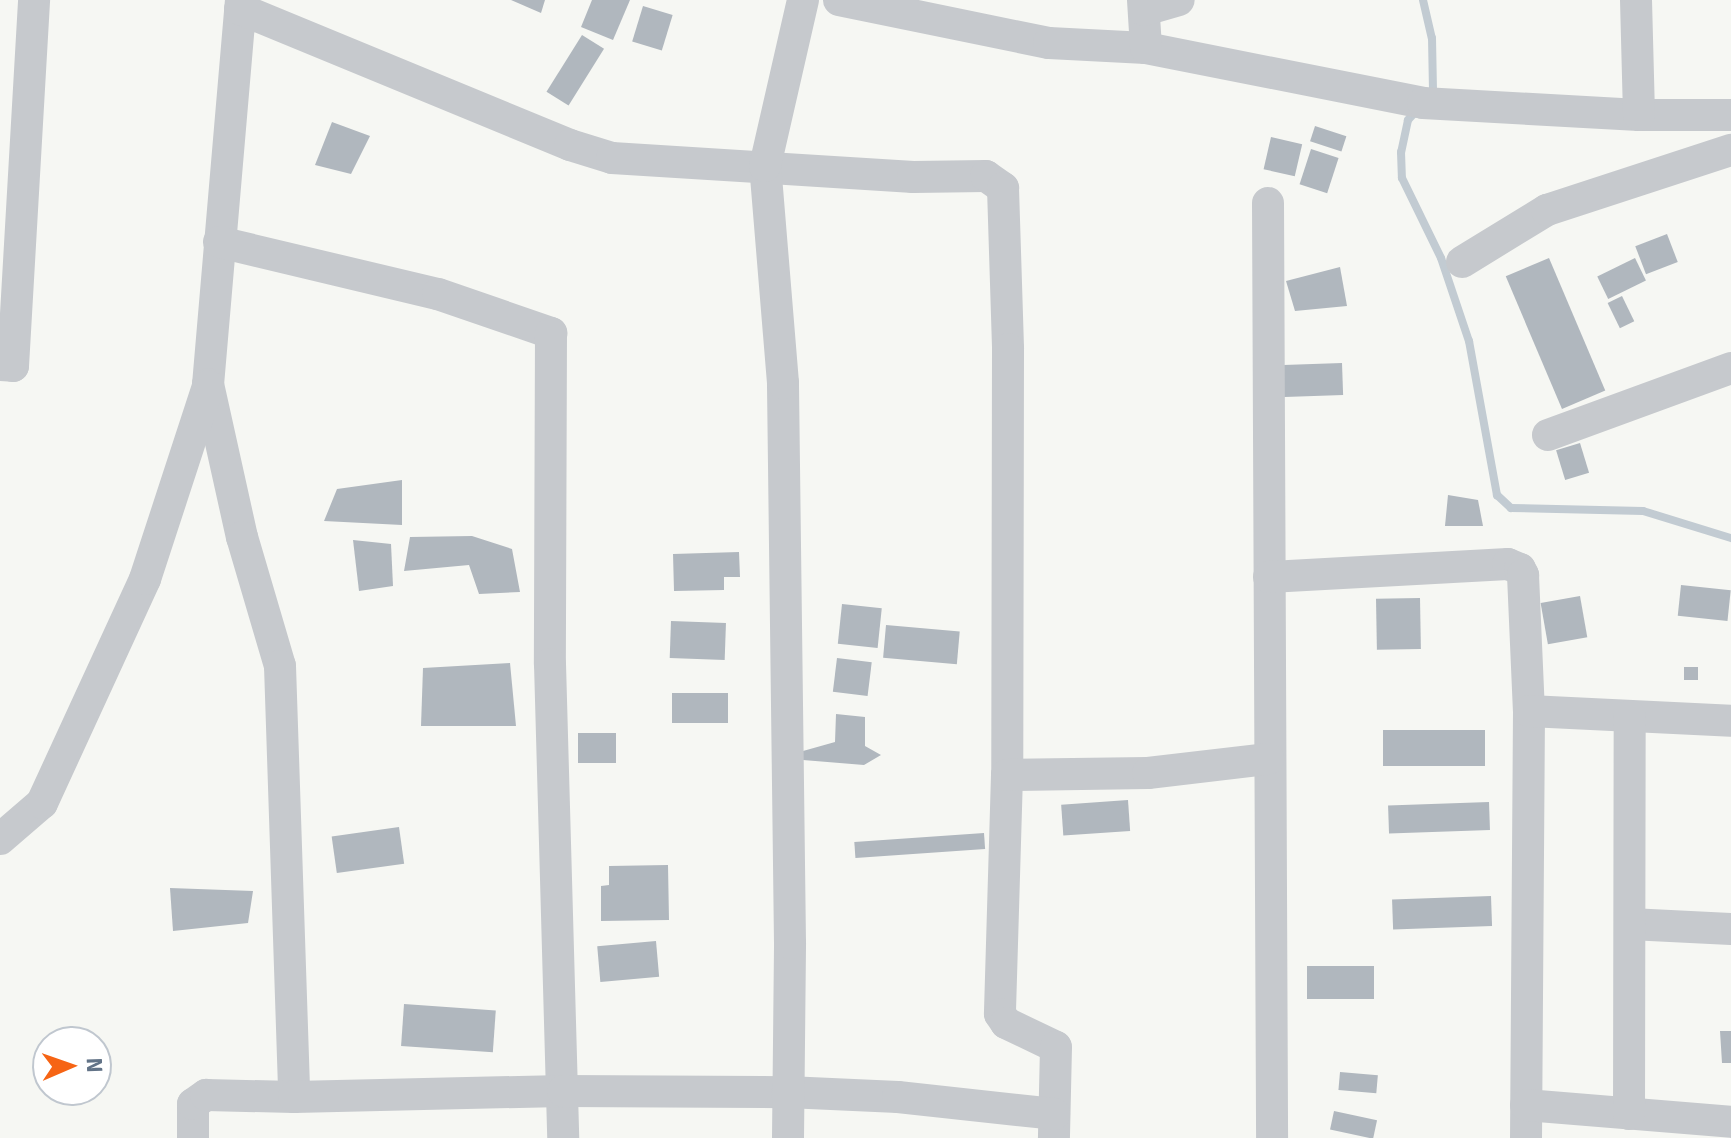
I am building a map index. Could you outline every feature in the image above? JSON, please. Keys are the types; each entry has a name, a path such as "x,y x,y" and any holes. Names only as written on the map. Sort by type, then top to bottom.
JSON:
{"street":[{"path":"0,365 13,366 34,0"},
{"path":"788,1138 790,943 783,383 765,166 803,0"},
{"path":"839,0 1049,43 1146,48 1423,103 1639,115 1731,115"},
{"path":"1146,48 1143,5 1179,0"},
{"path":"1636,0 1639,115"},
{"path":"0,839 42,803 145,579 208,384 240,4 592,153 612,158 913,177 986,176 1003,188 1008,349 1007,775 1000,1014 1006,1023 1056,1047 1054,1126 898,1097 787,1092 563,1091 294,1097 206,1095 193,1104 193,1138"},
{"path":"1462,262 1547,210 1731,150"},
{"path":"1268,203 1272,1138"},
{"path":"219,242 438,294 551,333 550,664 563,1138"},
{"path":"1548,435 1731,368"},
{"path":"208,384 242,537 280,666 294,1097"},
{"path":"1269,577 1515,565 1523,575 1529,711 1526,1138"},
{"path":"1529,711 1731,721"},
{"path":"1629,1114 1630,716"},
{"path":"1007,775 1148,773 1268,759"},
{"path":"1630,924 1731,929"},
{"path":"1526,1105 1731,1122"}],"building":[{"path":"511,0 545,0 541,13"},
{"path":"592,0 630,0 613,40 581,27"},
{"path":"643,6 673,15 662,50 632,41"},
{"path":"582,35 604,49 569,106 546,92"},
{"path":"332,122 370,136 351,174 315,165"},
{"path":"1315,126 1346,136 1341,151 1310,141"},
{"path":"1271,137 1302,144 1295,176 1264,169"},
{"path":"1311,149 1339,158 1327,193 1300,184"},
{"path":"1667,234 1678,262 1646,274 1635,246"},
{"path":"1549,258 1605,391 1562,409 1506,276"},
{"path":"1635,258 1646,280 1608,299 1597,276"},
{"path":"1340,267 1347,306 1295,311 1286,281"},
{"path":"1622,296 1634,321 1620,328 1608,303"},
{"path":"1342,363 1343,395 1277,397 1276,365"},
{"path":"1580,443 1589,473 1565,480 1556,450"},
{"path":"402,480 402,525 324,521 337,489"},
{"path":"1448,495 1478,500 1483,526 1445,526"},
{"path":"472,536 512,549 520,592 479,594 469,565 404,571 410,537"},
{"path":"353,540 391,544 393,586 359,591"},
{"path":"739,552 740,577 724,577 724,590 674,591 673,554"},
{"path":"1681,585 1731,590 1727,621 1678,616"},
{"path":"1580,596 1587,637 1548,644 1541,603"},
{"path":"1420,598 1421,649 1377,650 1376,599"},
{"path":"842,604 882,608 878,648 838,644"},
{"path":"671,621 726,623 725,660 670,658"},
{"path":"886,625 960,631 957,664 883,658"},
{"path":"837,658 872,662 868,696 833,692"},
{"path":"510,663 516,726 421,726 423,668"},
{"path":"1684,667 1698,667 1698,680 1684,680"},
{"path":"672,693 728,693 728,723 672,723"},
{"path":"836,714 865,717 865,746 881,755 864,765 803,760 803,751 835,742"},
{"path":"1383,730 1485,730 1485,766 1383,766"},
{"path":"578,733 616,733 616,763 578,763"},
{"path":"1128,800 1130,831 1063,836 1061,805"},
{"path":"1489,802 1490,830 1389,834 1388,806"},
{"path":"399,827 404,864 337,873 332,836"},
{"path":"984,833 985,849 855,858 854,842"},
{"path":"668,865 669,920 601,921 601,886 609,885 609,866"},
{"path":"170,888 253,891 248,923 173,931"},
{"path":"1491,896 1492,926 1393,929 1392,899"},
{"path":"656,941 659,977 600,982 597,946"},
{"path":"1307,966 1374,966 1374,999 1307,999"},
{"path":"404,1004 496,1010 493,1052 401,1046"},
{"path":"1720,1031 1731,1031 1731,1063 1722,1063"},
{"path":"1340,1072 1378,1075 1376,1093 1338,1090"},
{"path":"1334,1111 1377,1120 1373,1138 1330,1130"}],"waterway":[{"path":"1423,0 1432,38 1433,92 1430,96"},
{"path":"1418,109 1408,120 1401,152 1402,178 1441,258 1469,341 1497,495 1511,508 1643,511 1731,538"}]}
